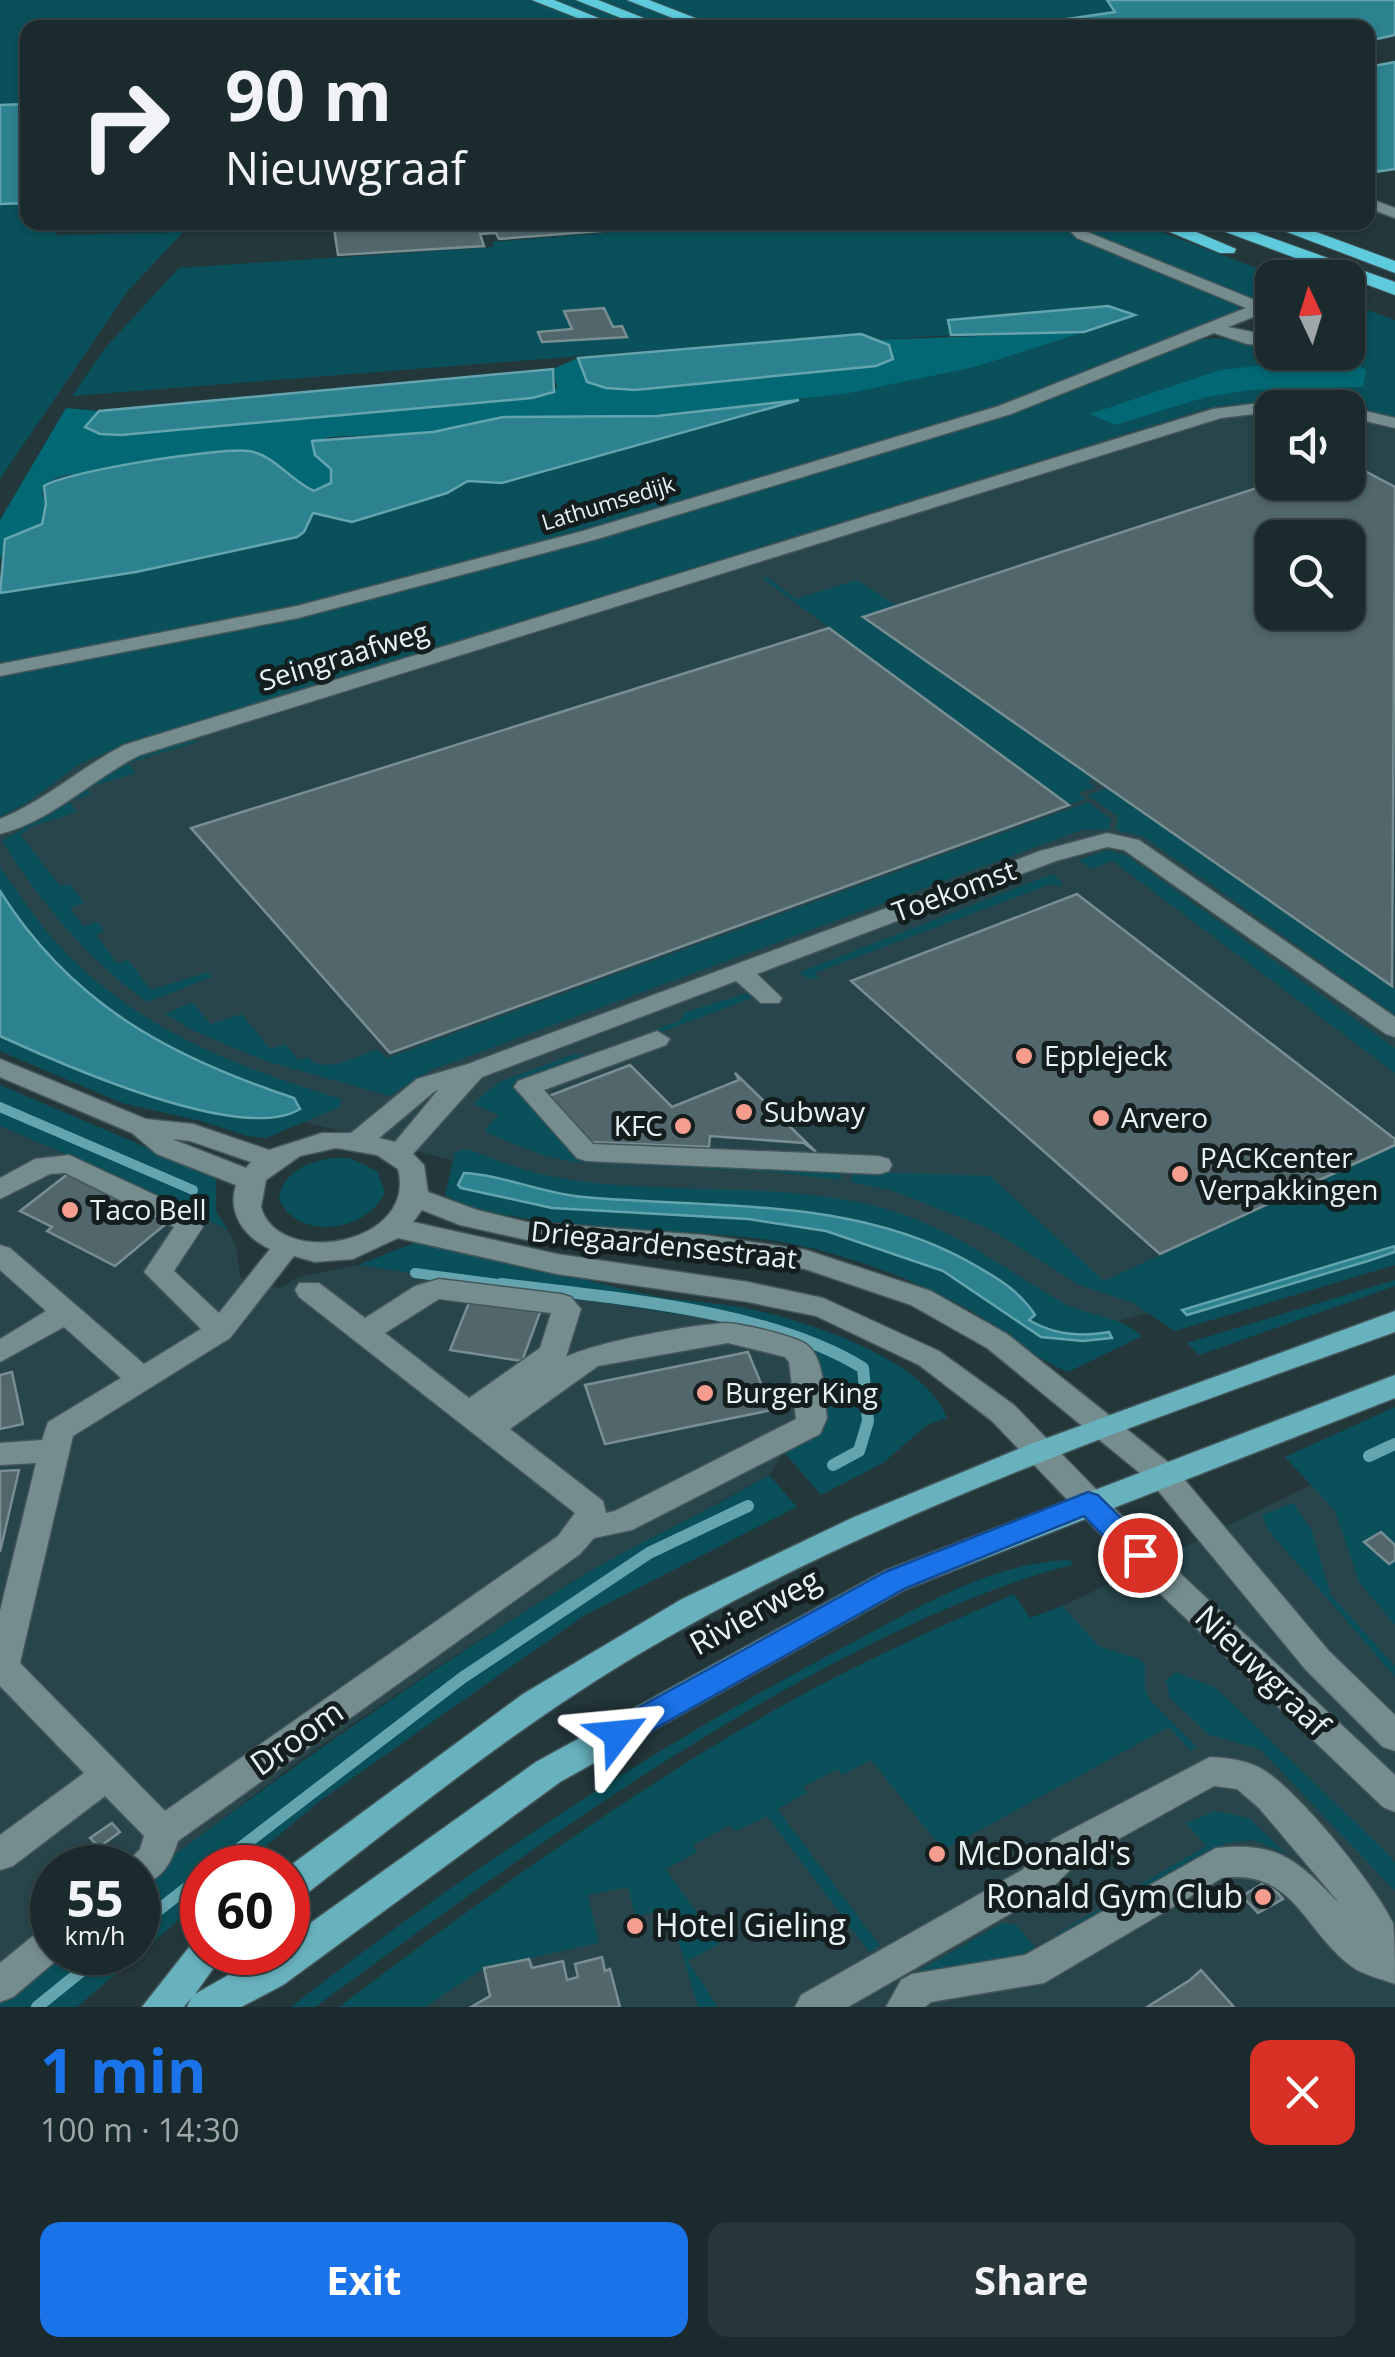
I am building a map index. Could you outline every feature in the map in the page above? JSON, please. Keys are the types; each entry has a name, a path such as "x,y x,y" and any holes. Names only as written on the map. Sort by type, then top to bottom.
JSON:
{"highway":[{"path":"540,0 594,20"},
{"path":"584,0 638,20"},
{"path":"635,0 691,20"},
{"path":"1177,230 1258,260"},
{"path":"1230,230 1395,290"},
{"path":"1292,230 1395,267"},
{"path":"1365,298 1395,309"}],"main road":[{"name":"Rivierweg","path":"310,1871 504,1722 690,1609 871,1521 1395,1321"},
{"name":"Rivierweg","path":"206,2007 270,1973 548,1772 895,1580 1395,1386"},
{"path":"161,2007 188,1975"}],"street":[{"name":"Lathumsedijk","path":"1077,230 1255,306"},
{"name":"Lathumsedijk","path":"0,670 298,612 522,554 1005,410 1062,391 1214,327 1255,315"},
{"path":"1214,327 1255,340"},
{"name":"Seingraafweg","path":"0,827 35,813 97,768 132,750 1219,413 1255,409"},
{"path":"1365,416 1395,423"},
{"name":"Toekomst","path":"359,1140 426,1085 477,1070 1048,856 1107,840 1131,845 1395,1029"},
{"path":"739,971 770,998"},
{"path":"657,1039 527,1088 586,1152 879,1165"},
{"path":"0,1067 141,1128 166,1148 262,1171"},
{"name":"Toekomst","path":"398,1155 447,1096 477,1070"},
{"path":"359,1140 398,1155 417,1182 417,1198 396,1228 376,1240 341,1250 287,1246 264,1234 246,1205 262,1171 312,1142 359,1140"},
{"path":"0,1190 46,1165 69,1164 184,1220 189,1227 186,1235 158,1272 220,1331"},
{"name":"Driegaardensestraat","path":"417,1198 470,1218 527,1232 704,1244 806,1260 875,1280 921,1298 997,1341 1162,1474"},
{"name":"Driegaardensestraat","path":"396,1228 557,1264 748,1292 823,1308 929,1358 1003,1413 1088,1502"},
{"path":"158,1845 163,1832 3,1667 58,1430 220,1331 287,1246"},
{"path":"0,1256 142,1379"},
{"path":"364,1332 425,1293 439,1289 562,1304 567,1309 552,1354 479,1421"},
{"path":"309,1290 592,1509 586,1528 620,1522 809,1426 812,1418 803,1358 795,1350 728,1333 591,1357 479,1421"},
{"path":"0,1352 65,1313"},
{"path":"0,1454 54,1450"},
{"name":"Nieuwgraaf","path":"1162,1474 1317,1660 1395,1737"},
{"name":"Nieuwgraaf","path":"1088,1502 1395,1798"},
{"name":"Droom","path":"163,1832 569,1545 586,1528"},
{"path":"814,2007 1035,1881 1066,1850 1210,1771 1252,1780 1294,1822 1379,1929 1395,1960"},
{"path":"0,1855 107,1775"},
{"path":"904,2002 943,1982 1030,1972 1216,1863 1250,1858 1288,1874 1365,1956 1395,1968"},
{"path":"0,1986 30,1961"}],"shaded area":[{"path":"0,0 1189,0 1065,20 20,20 20,104 0,105"},
{"path":"1107,0 1395,0 1395,35 1375,39 1375,20 1061,20 1115,12"},
{"path":"1395,62 1395,169 1375,172 1375,66"},
{"path":"20,104 20,203 0,204 0,105"},
{"path":"20,180 20,230 57,230 55,235 183,232 127,292 0,479 0,181"},
{"path":"1072,230 1239,303 1238,311 1063,387 553,542 230,622 0,666 0,593 136,572 297,537 304,532 313,513 352,522 447,493 468,481 502,483 799,400 975,367 1134,314 1019,312 948,321 951,335 876,340 861,334 72,396 105,348 179,268 494,247 492,242 626,231"},
{"path":"1083,230 1156,230 1255,267 1255,302"},
{"path":"1108,306 1135,315 1084,332 951,335 948,320"},
{"path":"1365,309 1395,320 1395,417 1365,411 1365,390 1255,390 1255,403 1208,408 123,745 78,765 27,803 0,817 0,673 372,597 487,568 1035,404 1194,341 1214,338 1255,342 1255,370 1365,370"},
{"path":"1084,332 975,367 849,393 657,416 503,417 433,432 331,437 312,442 315,454 332,469 331,483 314,491 264,459 243,451 63,476 53,480 42,493 46,504 42,524 10,536 0,560 0,520 66,408 99,411 86,426 100,434 121,435 532,398 557,388 553,369 578,358 587,382 876,366 889,345 876,340"},
{"path":"861,334 889,345 893,359 876,366 635,390 587,382 578,358"},
{"path":"1395,344 1395,1244 1111,1323 1081,1321 1014,1280 516,1177 229,1102 0,999 0,750 1255,357 1255,370 1365,370 1365,349"},
{"path":"1255,366 1255,370 1366,370 1363,387 1249,390 1203,398 1115,425 1090,414 1220,370"},
{"path":"553,369 554,392 532,398 121,435 100,434 85,427 99,411"},
{"path":"799,400 502,483 468,481 447,493 352,522 313,513 304,532 297,537 136,572 0,593 5,539 42,524 44,486 82,474 177,456 249,451 258,453 314,491 331,483 331,469 315,455 312,441 433,432 503,417 657,416"},
{"path":"767,577 796,599 857,580 897,606 864,618 1094,778 1087,781 1095,787 1078,793 1085,799 1069,805 762,578"},
{"path":"194,739 197,742 128,763 136,773 86,788 91,794 69,801 77,812 27,828 20,834 60,886 70,884 84,903 70,908 83,926 98,922 104,931 96,935 117,963 128,960 151,990 208,972 212,977 147,1002 105,968 67,929 2,841 110,769"},
{"path":"1108,788 1395,988 1395,1015 1144,837 1116,830 1118,817 1088,795"},
{"path":"1088,802 1111,819 1109,829 1082,830 431,1070 390,1096 265,1061 194,1031 165,1014 192,1002 211,1024 242,1014 270,1049 285,1044 298,1060 308,1057 323,1065 351,1060 377,1049 387,1058"},
{"path":"1107,850 1126,855 1395,1048 1395,1073 1113,861 1091,869 1079,860"},
{"path":"0,867 55,941 117,997 186,1040 341,1099 340,1107 266,1138 247,1136 122,1103 0,1051"},
{"path":"1052,874 1062,882 1061,887 1051,884 815,973 819,978 807,979 800,972"},
{"path":"0,891 58,965 127,1022 206,1064 294,1098 300,1109 273,1117 237,1117 196,1109 106,1081 0,1036"},
{"path":"747,993 752,998 514,1087 581,1160 841,1171 841,1180 774,1172 574,1162 542,1155 485,1130 499,1115 473,1104 499,1082 575,1054 588,1056 681,1020 683,1013"},
{"path":"0,1085 216,1177 216,1212 228,1230 0,1126"},
{"path":"0,1126 228,1230 236,1247 240,1277 280,1288 299,1277 358,1265 723,1321 808,1346 816,1353 825,1427 784,1452 769,1475 573,1581 437,1667 305,1756 188,1845 180,1845 180,1851 160,1866 160,1845 30,1845 30,1971 0,1997"},
{"path":"1395,1146 1395,1265 1175,1331 1133,1303 1079,1285 990,1229 893,1191 851,1182 852,1171 990,1176 1104,1281"},
{"path":"467,1149 561,1178 638,1186 794,1193 871,1205 948,1234 1060,1301 1123,1324 1142,1336 1068,1372 934,1291 815,1249 741,1237 555,1223 462,1203 445,1195 455,1152"},
{"path":"333,1158 350,1158 377,1171 385,1192 376,1206 349,1223 333,1227 301,1222 288,1213 279,1199 281,1189 298,1170"},
{"path":"464,1173 569,1195 782,1209 879,1226 926,1241 1007,1285 1035,1315 1029,1320 1038,1325 1068,1334 1109,1332 1112,1338 1083,1341 1041,1337 943,1271 826,1231 748,1219 552,1208 461,1188 458,1185"},
{"path":"414,1243 654,1296 745,1308 829,1332 889,1360 914,1377 934,1397 947,1418 927,1425 883,1463 821,1495 784,1452 825,1427 816,1353 808,1346 723,1321 358,1265"},
{"path":"1395,1246 1395,1252 1368,1261 1187,1315 1182,1310"},
{"path":"1395,1280 1395,1286 1199,1355 1187,1343"},
{"path":"1395,1407 1395,1625 1359,1582 1335,1511 1285,1457"},
{"path":"1395,1444 1395,2007 374,2007 903,1684"},
{"path":"769,1475 797,1507 585,1615 321,1800 267,1845 188,1845 461,1652 593,1569"},
{"path":"1293,1503 1312,1531 1331,1595 1395,1666 1395,1677 1268,1530 1262,1515"},
{"path":"1071,1560 1072,1565 1010,1584 921,1620 766,1701 568,1825 315,2007 291,2007 491,1860 701,1727 954,1590 1012,1569"},
{"path":"1014,1594 1030,1618 1062,1606 1099,1646 1145,1664 1145,1689 1150,1700 1197,1747 1191,1751 1169,1727 943,1850 871,1760 842,1775 838,1769 803,1787 807,1793 777,1809 880,1946 869,1952 767,1816 736,1831 730,1825 693,1845 697,1852 666,1869 719,1944 688,1961 718,2007 698,2007 669,1909 635,1916 628,1887 588,1895 599,1943 484,1968 425,2007 339,2007 558,1848 728,1737 842,1673"},
{"path":"1176,1672 1216,1688 1390,1856 1395,1863 1395,1891 1260,1749 1209,1735 1170,1698 1166,1680"},
{"path":"1216,1811 1249,1818 1286,1854 1254,1840 1226,1843 1061,1941 1055,1935 1206,1846 1186,1823"},
{"path":"180,1851 180,1919 160,1936 160,1866"},
{"path":"1002,1923 1017,1925 1040,1954 913,1974"},
{"path":"30,1973 114,1975 77,2007 0,2007 0,1997"}],"building":[{"path":"334,230 602,231 499,239 496,233 480,234 484,246 338,255"},
{"path":"604,308 613,327 622,326 627,337 542,342 538,332 572,329 564,311"},
{"path":"1365,471 1395,487 1392,986 863,617 1255,489 1255,500 1365,500"},
{"path":"829,628 1069,805 390,1053 191,828"},
{"path":"1077,894 1395,1139 1395,1145 1160,1254 851,981"},
{"path":"630,1065 672,1107 739,1080 735,1073 816,1152 804,1143 710,1136 709,1147 587,1142 546,1097"},
{"path":"69,1173 168,1222 115,1266 47,1231 52,1227 20,1211"},
{"path":"470,1300 541,1310 522,1361 450,1350"},
{"path":"748,1352 772,1410 605,1444 585,1385"},
{"path":"12,1372 23,1424 0,1429 0,1375"},
{"path":"19,1470 0,1552 0,1471"},
{"path":"1381,1532 1395,1545 1395,1560 1389,1564 1364,1542"},
{"path":"112,1823 120,1832 102,1845 90,1838"},
{"name":"Ronald Gym Club","path":"1267,1881 1283,1899 1258,1913 1242,1896"},
{"path":"602,1957 605,1971 610,1969 620,2007 471,2007 490,1996 484,1968 529,1959 532,1968 563,1961 567,1980 578,1977 575,1964"},
{"path":"1201,1970 1234,2007 1147,2007 1190,1980"}],"waterway":[{"path":"0,1107 193,1190"},
{"path":"415,1273 521,1287"},
{"path":"501,1284 639,1301 736,1319 825,1348 863,1368 868,1421 859,1451 833,1465"},
{"path":"1369,1456 1395,1444"},
{"path":"244,1845 462,1678 649,1553 748,1506"},
{"path":"160,1909 180,1893"},
{"path":"37,2007 77,1975"}],"place":[{"name":"Epplejeck","path":"1024,1056"},
{"name":"Subway","path":"744,1112"},
{"name":"Arvero","path":"1101,1118"},
{"name":"KFC","path":"683,1126"},
{"name":"PACKcenter Verpakkingen","path":"1180,1174"},
{"name":"Taco Bell","path":"70,1210"},
{"name":"Burger King","path":"705,1393"},
{"name":"McDonald's","path":"937,1854"},
{"name":"Ronald Gym Club","path":"1263,1897"},
{"name":"Hotel Gieling","path":"635,1926"}],"route":[{"path":"618,1734 895,1580 1088,1502 1140,1555"}]}
